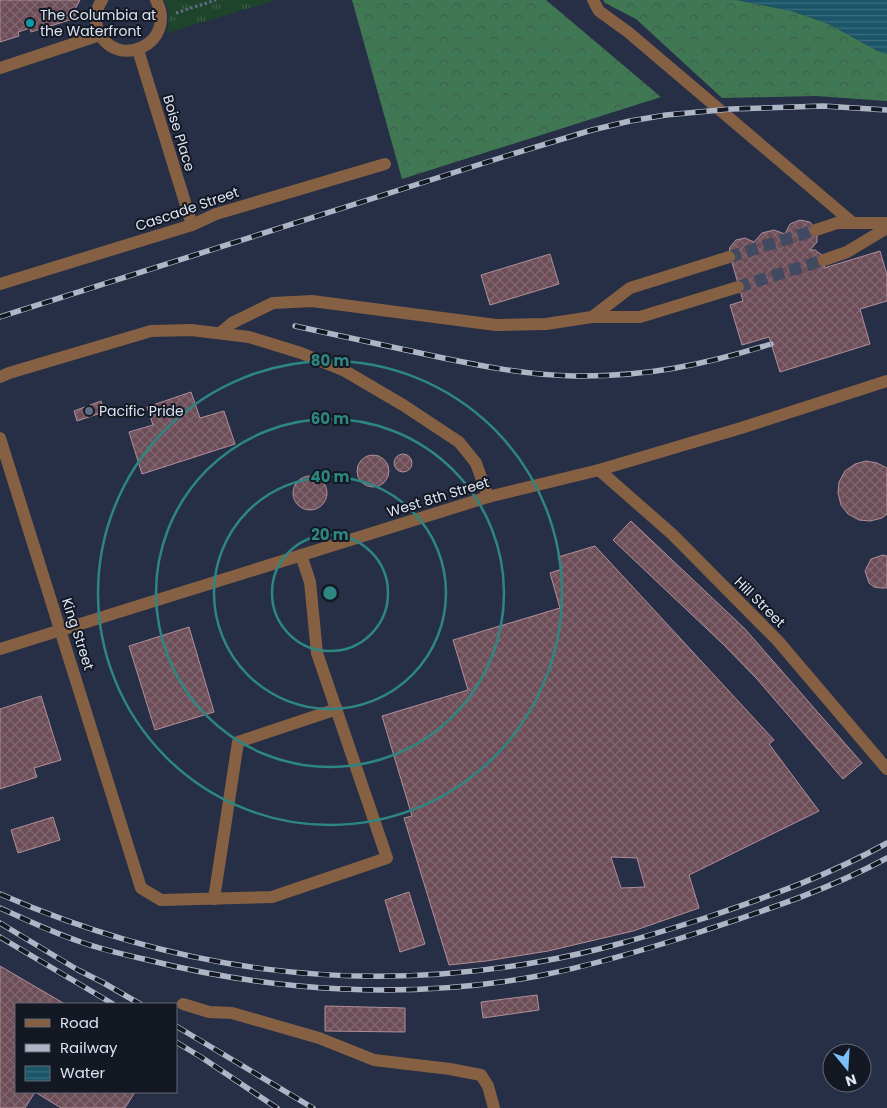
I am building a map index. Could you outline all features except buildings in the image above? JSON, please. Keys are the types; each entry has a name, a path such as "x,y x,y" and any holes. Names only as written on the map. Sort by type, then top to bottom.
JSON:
{"street":[{"path":"102,0 96,17 100,35 113,47 121,50 138,50 155,38 162,18 156,0"},
{"path":"593,0 599,11 628,32 853,223"},
{"path":"0,68 100,35"},
{"name":"Boise Place","path":"138,50 192,225"},
{"name":"Cascade Street","path":"0,284 192,225 216,214 385,164"},
{"path":"816,230 837,223 887,223"},
{"path":"824,260 847,252 887,228"},
{"path":"592,317 630,288 729,257"},
{"path":"220,334 232,323 273,303 312,300 496,324 546,324 592,317 640,317 738,286"},
{"path":"0,377 152,331 191,330 249,337 301,352 345,371 403,405 459,442 476,463 488,497"},
{"name":"West 8th Street","path":"0,649 488,497 598,470 741,428 887,381"},
{"name":"King Street","path":"0,438 141,888 161,900 272,898 387,858 337,709"},
{"name":"Hill Street","path":"598,470 672,534 778,641 887,769"},
{"path":"214,899 238,742 337,709 317,653 310,582 301,555"},
{"path":"184,1004 209,1012 232,1013 319,1038 374,1060 450,1069 481,1075 488,1086 494,1108"}],"path":[{"path":"176,13 216,0"}],"green space":[{"path":"164,0 276,0 167,33 168,16"},
{"path":"352,0 546,0 661,97 402,179"},
{"path":"603,0 737,0 792,11 829,24 876,50 887,54 887,101 816,96 722,98 636,19 605,3"}],"water":[{"path":"737,0 887,0 887,54 876,50 829,24 792,11"}],"tunnel":[{"path":"729,257 816,230"},
{"path":"738,287 824,260"}],"railway":[{"path":"0,317 503,157 592,130 630,121 666,115 731,109 823,106 887,110"},
{"path":"295,326 483,366 537,374 574,376 650,372 698,364 771,344"},
{"path":"0,894 65,920 131,941 197,958 264,969 331,975 400,976 468,972 538,962 624,942 708,917 777,893 822,875 887,843"},
{"path":"0,908 89,945 196,971 244,979 342,989 440,988 489,984 538,976 580,967 641,950 796,899 842,880 887,858"},
{"path":"0,923 78,970 138,1003"},
{"path":"0,937 111,1003"},
{"path":"178,1027 313,1108"},
{"path":"178,1043 277,1108"}],"place":[{"name":"The Columbia at the Waterfront","path":"30,23"},
{"name":"Pacific Pride","path":"89,411"}]}
